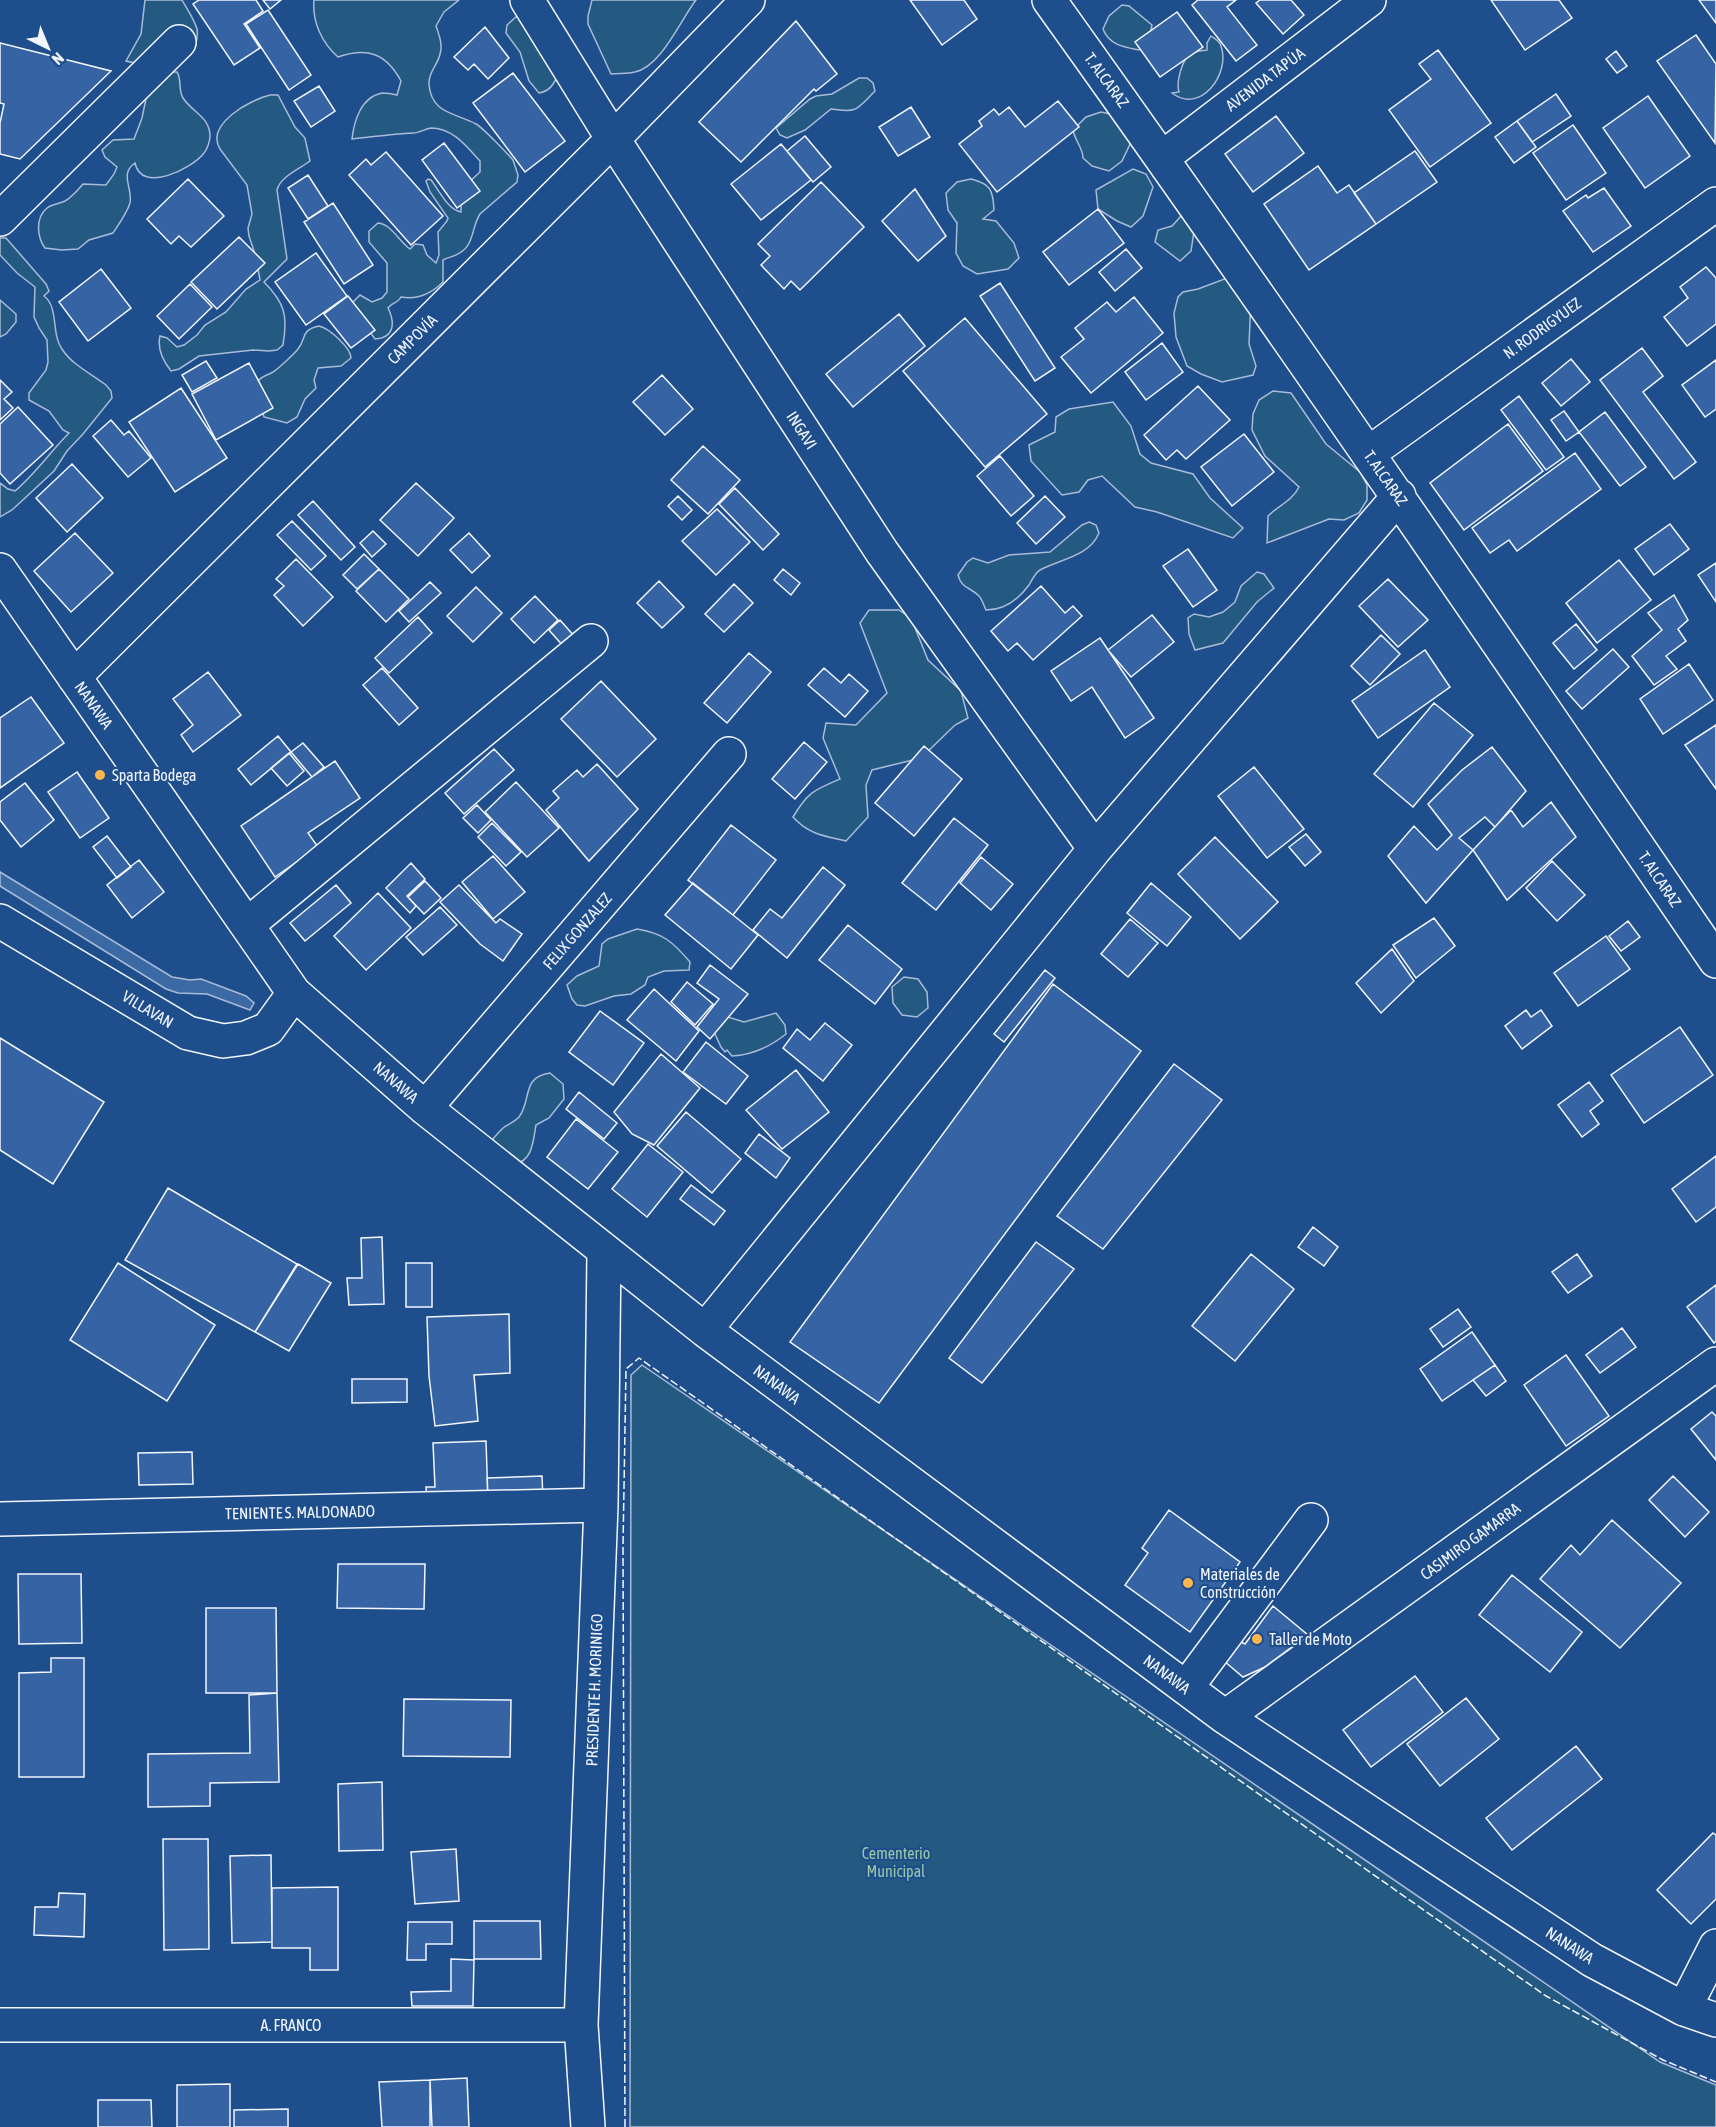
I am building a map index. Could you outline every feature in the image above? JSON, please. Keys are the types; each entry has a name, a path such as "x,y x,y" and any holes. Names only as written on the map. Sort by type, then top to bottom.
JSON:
{"street":[{"name":"INGAVI","path":"527,0 613,139 882,552 1095,849"},
{"name":"CAMPOVÍA","path":"74,677 613,139 748,0"},
{"name":"T. ALCARAZ","path":"1049,0 1399,496 1716,961"},
{"name":"AVENIDA TAPÚA","path":"1162,158 1369,0"},
{"path":"0,219 179,42"},
{"name":"N. RODRIGYUEZ","path":"1369,453 1716,204"},
{"path":"705,1330 1095,849 1399,496"},
{"name":"NANAWA","path":"0,570 294,993 424,1108 705,1330 1225,1717 1592,1960 1684,2009 1716,2020"},
{"path":"247,925 591,641"},
{"name":"FELIX GONZALEZ","path":"424,1108 729,754"},
{"name":"VILLAVAN","path":"0,921 188,1033 222,1041 246,1038 268,1029 294,993"},
{"name":"PRESIDENTE H. MORINIGO","path":"588,2127 581,2025 601,1505 604,1252"},
{"name":"CASIMIRO GAMARRA","path":"1225,1717 1716,1364"},
{"name":"TENIENTE S. MALDONADO","path":"0,1519 601,1505"},
{"path":"1186,1688 1311,1520"},
{"path":"1684,2009 1716,1946"},
{"name":"A. FRANCO","path":"0,2025 581,2025"}],"green space":[{"path":"145,0 182,0 197,29 196,43 186,58 177,62 156,65 126,61 141,34"},
{"path":"314,0 459,0 444,12 436,26 441,50 429,80 431,94 439,107 484,130 513,160 518,175 517,182 480,214 471,240 465,249 443,260 443,282 424,295 413,298 401,297 389,306 392,328 382,338 375,339 350,305 360,295 372,302 382,298 387,292 387,263 369,242 369,231 378,223 383,224 410,249 415,244 423,245 427,255 436,263 439,255 438,232 448,218 430,192 426,181 431,180 448,204 461,212 461,197 466,185 480,172 480,161 459,139 439,129 431,128 415,133 352,139 357,118 369,99 382,93 397,95 401,81 389,64 375,55 358,53 338,57 319,32"},
{"path":"592,0 696,0 670,41 653,61 635,72 611,74 588,24"},
{"path":"1122,5 1129,6 1152,25 1149,40 1139,50 1113,42 1103,29 1109,16"},
{"path":"517,16 525,18 560,66 554,83 544,92 539,93 529,81 520,52 506,33 507,25"},
{"path":"1211,36 1220,44 1223,57 1222,68 1211,88 1193,99 1172,93 1179,92 1179,77 1188,55 1207,50 1207,43"},
{"path":"169,72 177,72 183,98 207,124 210,138 205,152 189,166 167,176 156,178 147,177 139,172 135,163 130,167 127,177 130,203 113,233 89,240 78,249 45,248 38,228 43,212 68,199 83,184 106,185 117,167 105,157 102,150 113,140 134,139 142,118 148,89"},
{"path":"859,78 867,78 873,83 875,91 856,109 847,111 831,109 805,130 787,138 780,135 776,128 810,99 832,94"},
{"path":"270,95 278,95 295,127 305,138 310,161 286,177 277,190 287,259 264,282 277,297 283,310 285,326 283,345 277,350 253,350 199,356 179,369 171,371 161,355 160,336 167,338 177,347 184,345 205,325 226,312 246,289 260,280 249,236 248,228 252,214 247,185 220,149 217,140 224,122 232,114"},
{"path":"1101,112 1115,115 1132,140 1122,161 1109,171 1092,166 1083,158 1073,130 1086,117"},
{"path":"1133,169 1146,174 1153,187 1143,216 1131,227 1098,209 1096,190"},
{"path":"971,179 983,183 992,193 994,210 983,219 996,221 1014,243 1019,258 1008,269 977,274 963,266 956,253 957,223 948,210 946,193 957,182"},
{"path":"1192,204 1196,218 1191,251 1180,261 1155,242 1158,230 1172,226"},
{"path":"0,238 6,238 46,284 49,291 44,296 52,307 59,343 66,355 106,385 111,391 112,398 67,451 54,471 12,510 0,517 0,483 15,491 69,433 63,430 49,411 29,400 29,393 46,370 47,340 34,317 35,287 17,273 0,255"},
{"path":"1227,278 1251,300 1249,344 1256,366 1253,375 1222,382 1187,366 1176,337 1174,313 1178,297 1183,292"},
{"path":"0,300 16,314 16,322 6,334 0,337"},
{"path":"319,326 339,339 351,358 341,366 318,368 314,380 316,388 305,399 297,417 287,423 264,417 255,386 262,377 275,370 293,354 301,345 306,332"},
{"path":"1273,391 1291,393 1326,444 1360,472 1367,485 1367,500 1359,513 1344,520 1329,519 1267,543 1268,516 1289,499 1299,487 1265,456 1252,430 1253,414 1259,400"},
{"path":"1113,402 1131,426 1140,454 1151,463 1193,474 1210,498 1243,528 1233,538 1157,512 1135,507 1102,476 1088,480 1079,492 1062,495 1031,461 1029,445 1055,432 1056,417 1069,409"},
{"path":"1089,522 1096,525 1099,533 1088,547 1040,570 1020,595 1005,606 986,610 979,596 959,579 958,575 967,562 973,558 988,563 1009,555 1050,552 1082,525"},
{"path":"1257,572 1264,574 1274,588 1257,602 1223,643 1195,650 1189,634 1188,618 1194,614 1209,617 1223,612 1235,602 1241,586"},
{"path":"869,610 899,610 911,618 928,660 961,691 968,718 955,725 921,758 872,770 866,785 868,817 846,841 811,831 793,817 812,793 840,779 823,738 826,723 856,725 887,693 860,623"},
{"path":"637,929 654,933 673,944 690,962 689,970 664,971 648,977 645,985 631,994 614,996 585,1006 577,1005 567,985 577,976 599,966 602,944 608,939"},
{"path":"904,977 918,979 927,992 928,1008 917,1017 902,1015 893,1003 892,987"},
{"path":"776,1013 785,1025 786,1034 754,1052 732,1056 721,1047 714,1032 728,1017 744,1022"},
{"path":"550,1073 563,1084 564,1099 549,1118 536,1125 529,1154 521,1162 515,1164 497,1153 493,1139 503,1128 519,1117 528,1090 535,1079"},
{"name":"Cementerio Municipal","path":"642,1365 1660,2062 1716,2085 1716,2127 630,2127 631,1375"}],"shaded area":[{"path":"0,872 172,977 201,979 246,996 254,1003 250,1010 207,994 178,993 166,989 0,886"}],"building":[{"path":"199,0 256,0 263,11 244,24 260,48 234,65 193,4"},
{"path":"263,0 281,0 270,9"},
{"path":"910,0 964,0 977,19 942,45"},
{"path":"1198,0 1236,0 1227,7 1257,45 1236,61 1192,5"},
{"path":"1260,0 1291,0 1304,15 1283,34 1256,3"},
{"path":"1491,0 1559,0 1572,18 1525,50"},
{"path":"1699,0 1716,0 1716,23"},
{"path":"268,10 311,75 289,90 246,24"},
{"path":"1177,12 1203,47 1160,77 1135,42"},
{"path":"796,21 837,74 816,91 814,89 741,162 699,122"},
{"path":"485,27 509,58 488,79 474,64 468,70 454,57"},
{"path":"1696,35 1716,64 1715,143 1657,61"},
{"path":"0,43 111,71 20,159 0,154 0,123 4,104 0,103"},
{"path":"1438,50 1491,123 1430,167 1389,110 1431,79 1419,64"},
{"path":"1616,51 1627,66 1617,73 1606,59"},
{"path":"513,73 565,141 525,172 473,103"},
{"path":"319,86 335,111 311,127 294,101"},
{"path":"1556,94 1571,116 1532,142 1517,121"},
{"path":"1648,96 1690,156 1645,188 1603,128"},
{"path":"1058,101 1079,127 997,192 959,144 982,126 979,121 994,109 999,115 1009,107 1025,127"},
{"path":"911,107 930,137 898,156 879,127"},
{"path":"1276,116 1304,153 1253,192 1225,154"},
{"path":"1517,121 1536,147 1514,163 1495,137"},
{"path":"1573,125 1606,173 1566,200 1533,153"},
{"path":"805,136 831,167 813,182 787,151"},
{"path":"444,143 480,191 457,208 422,160"},
{"path":"781,144 811,180 761,220 731,184"},
{"path":"1415,151 1437,182 1376,224 1354,193"},
{"path":"386,152 443,216 411,245 349,175 366,159 371,165"},
{"path":"1318,166 1337,193 1349,185 1376,224 1309,270 1264,204"},
{"path":"308,175 328,206 308,219 288,188"},
{"path":"188,179 224,216 191,247 179,236 171,244 147,219"},
{"path":"821,182 864,227 800,290 791,281 784,289 761,265 770,256 758,244"},
{"path":"1604,188 1631,226 1593,252 1563,211 1586,195 1588,198"},
{"path":"915,189 946,236 918,261 882,221"},
{"path":"333,203 373,265 344,284 304,222"},
{"path":"1098,209 1124,243 1069,285 1043,252"},
{"path":"239,237 265,263 217,309 191,282"},
{"path":"1126,249 1142,268 1115,291 1099,272"},
{"path":"316,253 347,296 306,325 275,282"},
{"path":"1706,267 1716,278 1716,324 1687,346 1664,317 1688,298 1680,287"},
{"path":"101,269 131,308 88,341 59,302"},
{"path":"1000,283 1055,368 1035,381 980,296"},
{"path":"190,284 212,307 179,339 157,316"},
{"path":"348,296 375,330 351,348 324,314"},
{"path":"1134,297 1163,333 1091,393 1061,357 1084,339 1075,328 1107,302 1116,312"},
{"path":"899,314 925,346 853,407 826,374"},
{"path":"965,318 1047,414 985,467 903,371"},
{"path":"1162,343 1183,372 1146,400 1125,372"},
{"path":"1642,348 1663,376 1643,392 1696,462 1674,479 1600,380"},
{"path":"1571,359 1590,382 1561,406 1542,383"},
{"path":"1716,360 1716,409 1705,417 1682,385"},
{"path":"206,361 217,378 192,392 182,375"},
{"path":"249,363 273,408 216,440 192,394"},
{"path":"662,375 693,409 665,435 633,402"},
{"path":"0,380 12,392 4,399 13,408 0,420"},
{"path":"1198,386 1230,420 1186,459 1177,450 1166,460 1144,435"},
{"path":"181,388 227,458 175,492 129,422"},
{"path":"1519,396 1564,457 1546,470 1501,410"},
{"path":"18,407 53,445 10,484 0,473 0,424"},
{"path":"1564,411 1579,432 1566,441 1551,420"},
{"path":"1605,412 1646,467 1620,486 1579,432"},
{"path":"111,420 124,435 129,431 151,458 128,477 93,436"},
{"path":"1508,424 1543,471 1464,530 1430,483"},
{"path":"1244,434 1274,472 1232,506 1201,467"},
{"path":"703,446 740,480 708,514 671,480"},
{"path":"1575,453 1601,489 1517,551 1509,540 1490,553 1472,528"},
{"path":"1000,456 1034,496 1011,516 977,476"},
{"path":"72,464 103,498 67,532 36,498"},
{"path":"416,483 454,518 418,556 380,520"},
{"path":"735,488 779,534 763,550 719,504"},
{"path":"678,496 692,510 682,520 668,506"},
{"path":"1045,496 1065,517 1036,544 1017,523"},
{"path":"313,501 355,547 341,560 298,515"},
{"path":"717,509 750,542 716,575 682,541"},
{"path":"292,521 326,556 311,570 277,535"},
{"path":"1670,524 1689,549 1654,575 1635,549"},
{"path":"373,531 386,544 372,557 360,543"},
{"path":"75,533 113,573 71,612 34,571"},
{"path":"469,533 490,556 472,573 450,550"},
{"path":"1188,549 1217,590 1193,607 1163,566"},
{"path":"364,554 379,569 357,589 343,575"},
{"path":"296,559 333,597 303,626 274,595 284,586 276,579"},
{"path":"1619,560 1651,600 1597,643 1566,603"},
{"path":"1716,563 1716,602 1698,575"},
{"path":"379,569 409,599 386,622 356,591"},
{"path":"783,569 800,583 791,595 774,580"},
{"path":"1388,579 1428,620 1398,647 1359,606"},
{"path":"659,581 684,607 662,628 637,603"},
{"path":"430,582 441,593 409,622 399,611"},
{"path":"734,584 753,603 724,632 705,614"},
{"path":"1041,586 1065,613 1073,606 1082,616 1033,660 1017,643 1008,651 991,631"},
{"path":"476,587 502,613 473,642 447,616"},
{"path":"1674,595 1688,620 1678,629 1686,641 1666,656 1677,669 1654,685 1632,656 1662,630 1648,613"},
{"path":"535,596 558,620 534,643 511,619"},
{"path":"1152,615 1174,642 1131,677 1108,650"},
{"path":"418,617 432,633 389,673 375,658"},
{"path":"560,620 575,637 564,647 549,630"},
{"path":"1576,624 1597,650 1574,669 1553,643"},
{"path":"1381,635 1400,654 1370,685 1351,666"},
{"path":"1100,638 1154,718 1125,738 1092,687 1071,701 1051,671"},
{"path":"1613,649 1629,667 1582,709 1566,691"},
{"path":"1425,650 1450,687 1378,738 1352,701"},
{"path":"749,653 771,672 727,723 704,703"},
{"path":"1689,664 1713,700 1663,734 1640,699"},
{"path":"382,668 418,708 399,725 363,685"},
{"path":"824,668 841,683 849,674 868,691 845,717 808,685"},
{"path":"208,672 241,715 193,752 181,735 193,725 173,699"},
{"path":"601,681 656,739 617,777 561,719"},
{"path":"31,697 64,743 0,788 0,718"},
{"path":"1434,703 1473,735 1413,807 1374,774"},
{"path":"1716,725 1716,789 1685,745"},
{"path":"278,736 291,752 251,785 238,769"},
{"path":"804,742 827,762 795,799 772,779"},
{"path":"303,743 324,767 312,777 291,752"},
{"path":"924,746 962,779 914,836 875,803"},
{"path":"1492,747 1526,791 1495,827 1485,817 1459,838 1473,850 1426,903 1388,856 1414,826 1437,850 1452,835 1428,804 1462,770"},
{"path":"494,749 514,770 464,814 445,793"},
{"path":"289,753 304,771 287,786 271,768"},
{"path":"335,761 360,798 308,833 318,847 275,877 241,826"},
{"path":"597,764 638,809 589,861 546,810 559,798 553,791 577,770 583,777"},
{"path":"1254,767 1304,829 1267,858 1218,796"},
{"path":"77,772 109,818 80,838 48,792"},
{"path":"516,782 559,828 527,857 485,812"},
{"path":"25,783 54,820 21,847 0,820 0,802"},
{"path":"1551,802 1576,837 1507,900 1473,850 1511,810 1523,827"},
{"path":"477,805 491,820 478,833 463,818"},
{"path":"954,818 988,845 936,910 902,883"},
{"path":"492,823 521,852 506,866 478,837"},
{"path":"731,825 776,860 733,915 688,880"},
{"path":"1306,834 1321,852 1305,866 1289,847"},
{"path":"107,836 131,867 117,878 93,847"},
{"path":"1215,837 1278,902 1240,939 1178,874"},
{"path":"493,856 525,892 493,919 462,882"},
{"path":"981,857 1013,884 991,910 960,883"},
{"path":"139,860 164,892 132,918 107,885"},
{"path":"1552,861 1585,895 1557,921 1526,888"},
{"path":"411,863 425,879 407,896 416,906 410,913 386,888"},
{"path":"823,867 845,885 787,958 753,930 770,909 782,918"},
{"path":"425,881 441,898 424,914 408,897"},
{"path":"693,883 758,935 731,969 665,915"},
{"path":"1151,883 1191,917 1167,946 1127,913"},
{"path":"336,885 351,903 305,941 290,923"},
{"path":"459,885 496,923 500,919 522,934 503,961 480,944 440,902"},
{"path":"378,893 411,928 366,970 334,936"},
{"path":"440,907 457,925 423,955 406,937"},
{"path":"1434,918 1455,946 1416,978 1393,945"},
{"path":"1130,919 1158,943 1128,977 1101,954"},
{"path":"1628,921 1640,937 1621,951 1609,936"},
{"path":"848,925 902,969 875,1004 819,960"},
{"path":"1606,936 1630,969 1578,1006 1554,973"},
{"path":"1392,949 1414,981 1381,1013 1356,983"},
{"path":"710,965 748,994 710,1039 697,1027 719,999 697,983"},
{"path":"1045,970 1055,978 1004,1042 994,1034"},
{"path":"687,982 713,1004 695,1025 671,1002"},
{"path":"1053,984 1141,1051 879,1403 790,1342"},
{"path":"654,989 699,1031 676,1061 627,1020"},
{"path":"1526,1010 1531,1017 1541,1010 1552,1026 1522,1049 1505,1026"},
{"path":"600,1011 644,1043 613,1085 569,1052"},
{"path":"825,1023 852,1045 823,1081 783,1048 797,1029 810,1040"},
{"path":"1680,1027 1713,1075 1644,1123 1611,1075"},
{"path":"0,1038 104,1102 53,1184 0,1150"},
{"path":"706,1042 748,1076 726,1104 683,1072"},
{"path":"661,1054 700,1088 654,1145 632,1134 614,1112"},
{"path":"1174,1064 1222,1100 1103,1249 1057,1216"},
{"path":"796,1070 829,1112 782,1149 746,1110"},
{"path":"1589,1082 1603,1101 1590,1111 1599,1124 1582,1137 1558,1105"},
{"path":"579,1092 617,1123 604,1139 566,1109"},
{"path":"686,1112 741,1159 712,1193 657,1146"},
{"path":"576,1119 618,1152 588,1189 547,1157"},
{"path":"759,1134 790,1158 776,1178 745,1153"},
{"path":"648,1144 683,1172 647,1217 612,1189"},
{"path":"1716,1156 1716,1207 1696,1222 1672,1189"},
{"path":"691,1185 725,1211 714,1225 680,1199"},
{"path":"168,1188 297,1264 255,1332 125,1260"},
{"path":"1313,1227 1338,1247 1324,1266 1298,1247"},
{"path":"382,1237 384,1304 349,1305 347,1278 362,1278 361,1238"},
{"path":"1036,1242 1074,1269 982,1383 949,1358"},
{"path":"1251,1254 1294,1289 1235,1361 1192,1326"},
{"path":"1577,1254 1592,1276 1568,1293 1552,1272"},
{"path":"118,1263 215,1325 167,1401 70,1340"},
{"path":"406,1263 432,1263 432,1307 406,1307"},
{"path":"298,1264 331,1283 289,1351 255,1332"},
{"path":"1716,1285 1716,1341 1714,1343 1687,1307"},
{"path":"1458,1309 1471,1327 1443,1347 1430,1329"},
{"path":"509,1314 510,1373 474,1375 478,1421 435,1426 429,1376 427,1317"},
{"path":"1622,1328 1636,1347 1600,1373 1586,1355"},
{"path":"1472,1332 1495,1365 1442,1401 1420,1369"},
{"path":"1566,1355 1609,1416 1566,1446 1524,1385"},
{"path":"1495,1365 1506,1381 1486,1396 1473,1380"},
{"path":"352,1379 407,1379 407,1402 352,1403"},
{"path":"1712,1412 1716,1416 1716,1460 1691,1429"},
{"path":"486,1441 488,1500 427,1503 426,1487 435,1487 433,1443"},
{"path":"192,1452 193,1484 139,1485 138,1453"},
{"path":"542,1476 543,1499 488,1500 487,1478"},
{"path":"1673,1476 1709,1512 1685,1537 1649,1500"},
{"path":"1169,1510 1240,1562 1190,1632 1125,1585 1148,1553 1142,1548"},
{"path":"1612,1520 1681,1583 1620,1648 1540,1579 1571,1545 1580,1555"},
{"path":"338,1564 425,1564 424,1609 337,1608"},
{"path":"18,1574 81,1574 82,1643 19,1644"},
{"path":"1512,1575 1582,1632 1550,1672 1479,1615"},
{"path":"1273,1606 1308,1635 1265,1667 1243,1677 1224,1661 1239,1641 1245,1644"},
{"path":"206,1608 276,1608 277,1693 206,1693"},
{"path":"51,1658 84,1658 84,1777 19,1777 19,1673 51,1672"},
{"path":"1415,1676 1443,1712 1371,1767 1343,1730"},
{"path":"277,1693 279,1782 210,1783 210,1806 148,1807 148,1754 250,1753 249,1695"},
{"path":"1466,1698 1499,1739 1440,1786 1407,1744"},
{"path":"404,1699 511,1700 510,1757 403,1756"},
{"path":"1576,1746 1602,1779 1512,1850 1486,1818"},
{"path":"382,1782 383,1850 339,1851 338,1784"},
{"path":"1713,1833 1716,1835 1716,1899 1691,1924 1657,1890"},
{"path":"163,1839 208,1839 209,1949 164,1950"},
{"path":"456,1849 459,1901 415,1904 411,1852"},
{"path":"271,1855 272,1942 232,1943 230,1856"},
{"path":"338,1887 338,1970 310,1970 310,1948 272,1948 272,1888"},
{"path":"59,1893 85,1894 84,1937 34,1935 35,1907 58,1907"},
{"path":"474,1921 540,1921 541,1959 474,1959"},
{"path":"408,1922 452,1922 452,1944 426,1944 426,1960 407,1960"},
{"path":"451,1959 474,1960 473,2006 412,2006 411,1992 451,1991"},
{"path":"467,2078 469,2127 432,2127 430,2080"},
{"path":"430,2080 430,2127 382,2127 379,2082"},
{"path":"230,2084 230,2127 177,2127 177,2085"},
{"path":"98,2100 151,2100 152,2127 98,2127"},
{"path":"288,2109 288,2127 234,2127 234,2110"}],"fence":[{"path":"625,2127 623,1547 626,1369 639,1358 1546,1996 1663,2060 1716,2082"}],"place":[{"name":"Sparta Bodega","path":"100,775"},
{"name":"Materiales de Construcción","path":"1188,1583"},
{"name":"Taller de Moto","path":"1257,1639"}]}
